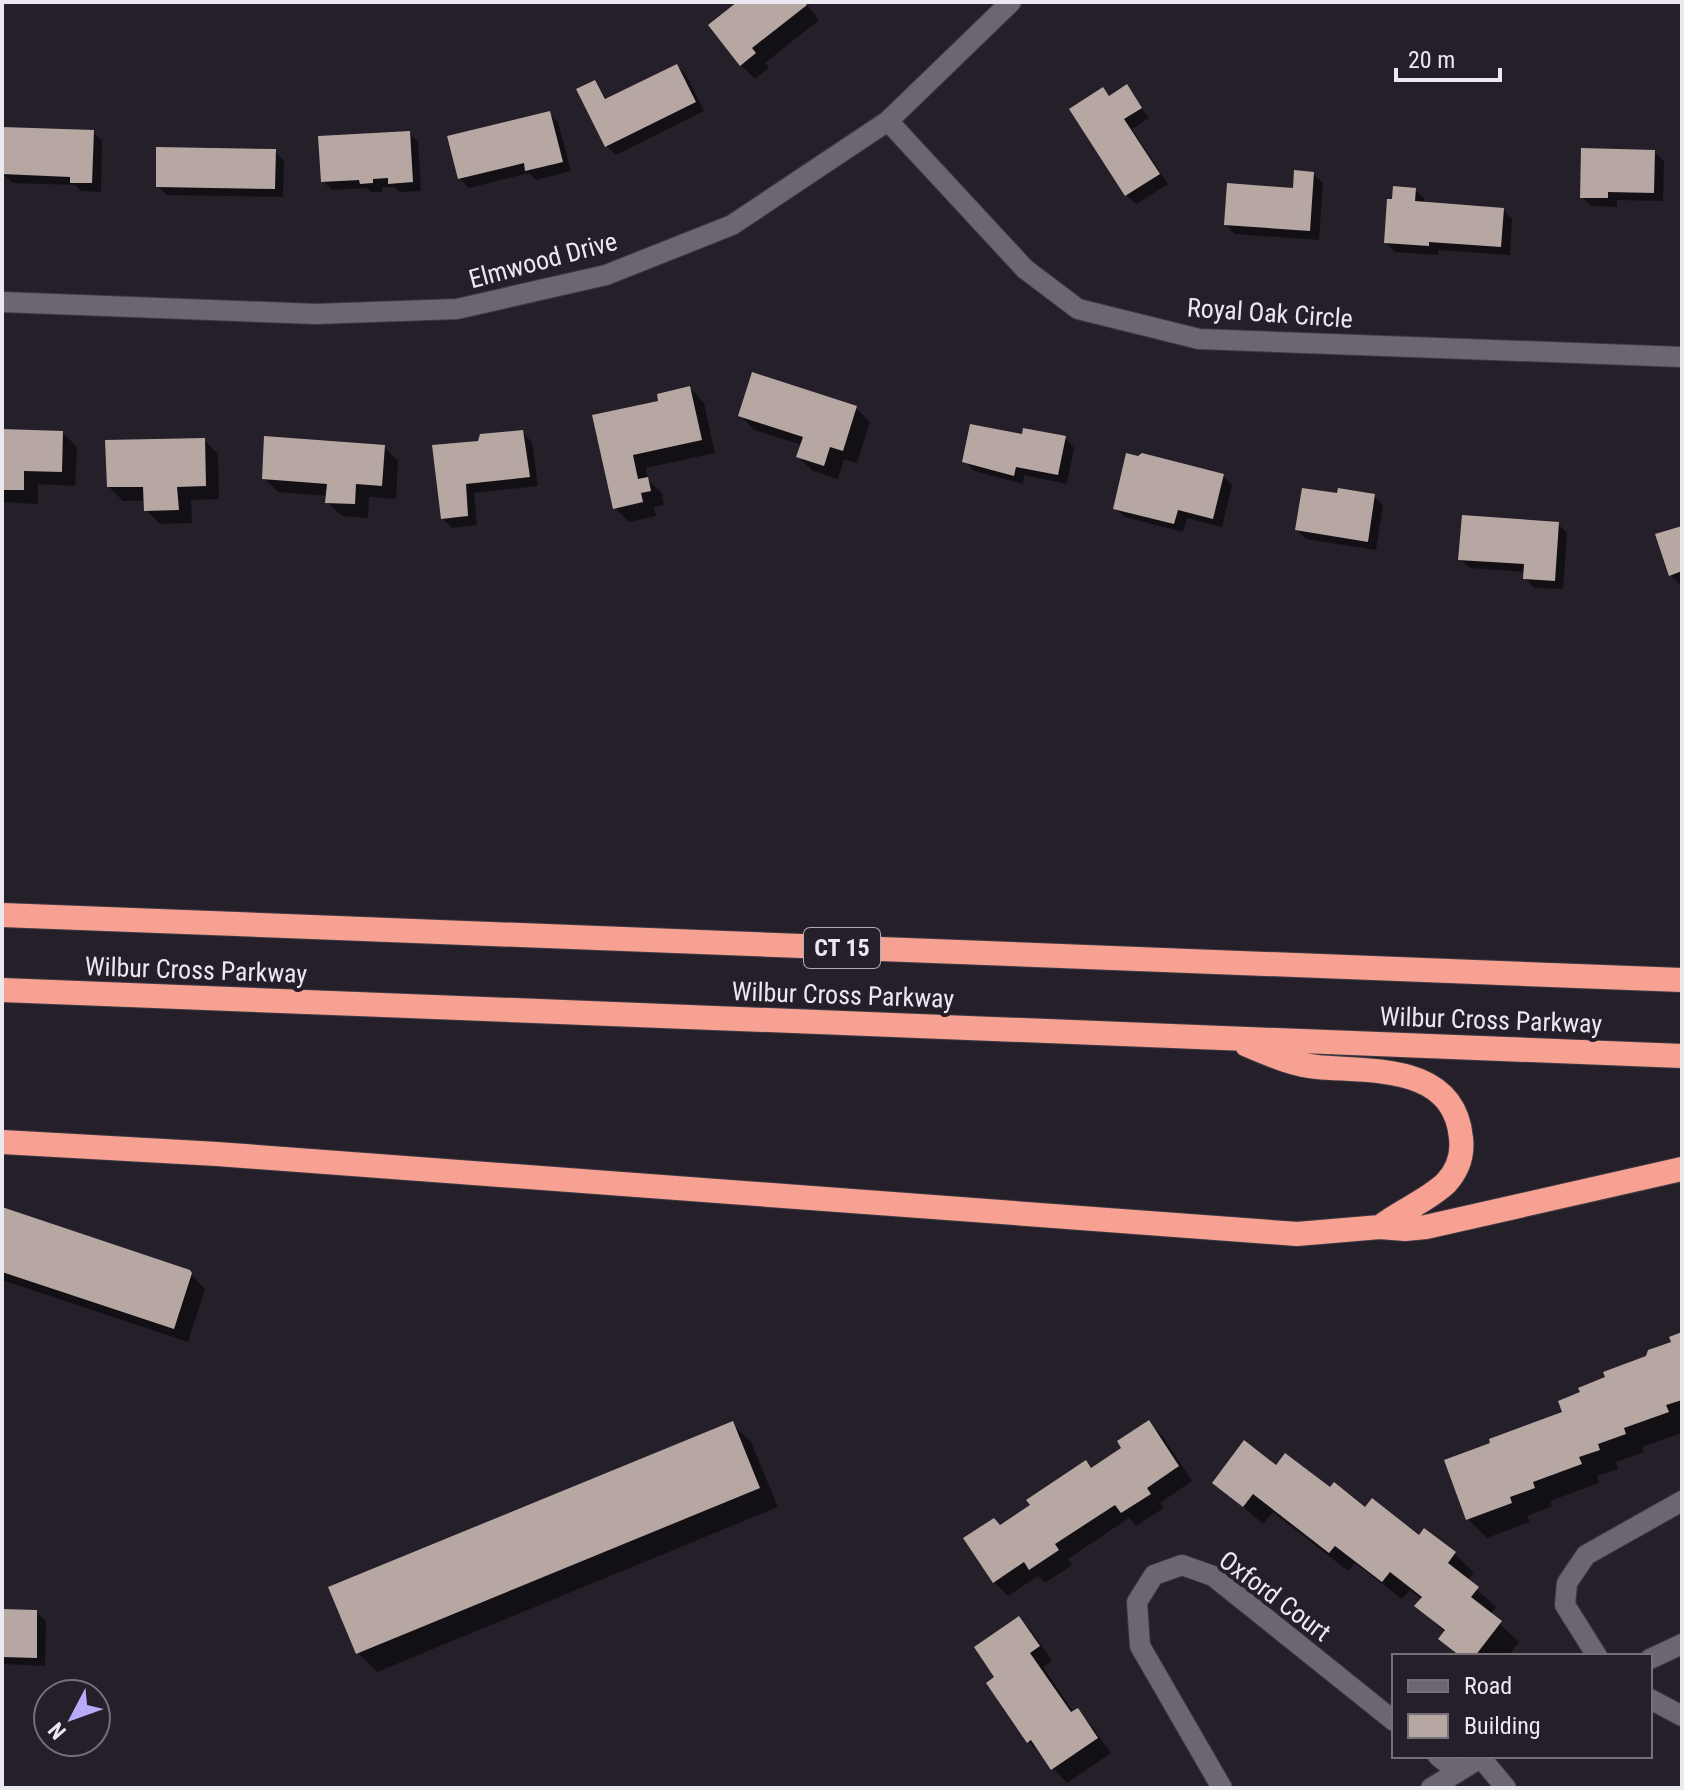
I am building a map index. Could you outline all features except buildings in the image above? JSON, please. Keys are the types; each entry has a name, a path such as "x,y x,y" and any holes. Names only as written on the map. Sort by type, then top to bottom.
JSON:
{"highway":[{"name":"Wilbur Cross Parkway","path":"2,915 1682,980"},
{"name":"Wilbur Cross Parkway","path":"2,990 1682,1056"},
{"path":"1230,1038 1304,1065 1376,1070 1412,1077 1439,1094 1450,1106 1461,1134 1459,1163 1446,1183 1380,1227"},
{"path":"2,1142 324,1162 1267,1232 1321,1233 1380,1227 1426,1227 1682,1169"}],"street":[{"name":"Elmwood Drive","path":"2,302 316,314 457,309 606,275 732,225 888,121 1011,2"},
{"name":"Royal Oak Circle","path":"888,121 1025,269 1078,309 1199,339 1682,357"},
{"path":"1596,1654 1565,1605 1567,1583 1586,1555 1682,1501"},
{"name":"Oxford Court","path":"1222,1788 1140,1646 1137,1602 1154,1575 1182,1565 1213,1576 1392,1719"},
{"path":"1652,1658 1682,1644"},
{"path":"1652,1700 1682,1716"},
{"path":"1440,1758 1458,1772"},
{"path":"1431,1788 1481,1758"},
{"path":"1484,1758 1506,1788"}]}
